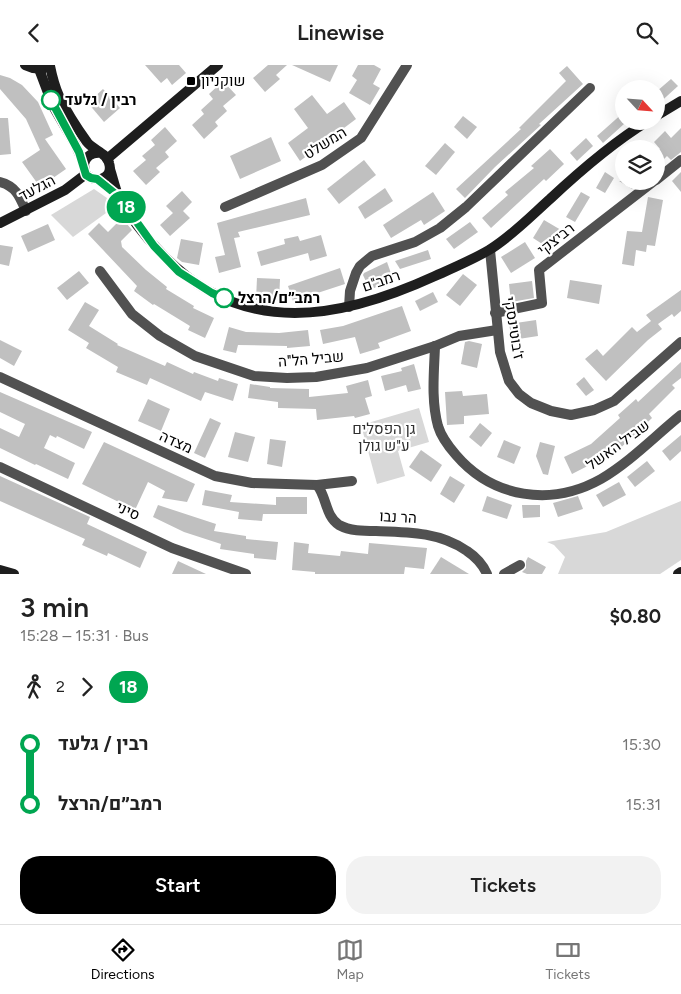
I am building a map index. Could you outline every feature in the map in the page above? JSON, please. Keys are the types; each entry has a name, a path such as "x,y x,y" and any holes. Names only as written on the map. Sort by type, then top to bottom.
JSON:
{"street":[{"path":"25,65 39,69 50,65 58,95 86,141 106,160 106,175 97,179 86,175 84,163 53,105 39,69"},
{"path":"106,160 218,65"},
{"name":"המשלט","path":"224,207 322,165 361,138 407,65"},
{"path":"349,307 350,291 360,266 372,256 415,242 440,228 466,207 590,88"},
{"path":"665,111 681,101"},
{"name":"רמב\"ם","path":"97,179 118,196 154,246 179,272 212,293 247,308 270,313 322,313 349,307 396,292 490,249 518,227 602,153 635,130"},
{"path":"84,163 89,155 96,153 106,160"},
{"name":"רמב\"ם","path":"106,160 118,196"},
{"name":"רביצקי","path":"665,172 681,160"},
{"name":"הגלעד","path":"0,223 65,191 86,175"},
{"path":"0,182 10,185 16,191 26,211"},
{"name":"רביצקי","path":"495,313 542,303 539,270 642,190"},
{"name":"ז'בוטינסקי","path":"490,249 500,352 509,381 519,394 531,403 551,411 571,415 594,410 614,401 681,342"},
{"name":"שביל הל\"ה","path":"100,271 132,314 160,336 195,356 254,375 287,378 316,377 367,368 435,346 459,336 497,329"},
{"name":"שביל האשל","path":"435,346 434,405 439,428 449,446 464,465 480,478 520,494 548,495 566,492 600,479 625,462 681,415"},
{"name":"מצדה","path":"0,377 214,476 252,483 317,485 352,481"},
{"name":"סיני","path":"0,467 172,549 246,574"},
{"name":"הר נבו","path":"317,485 321,490 331,517 336,523 345,528 416,533 437,537 458,545 471,554 484,567 487,574"},
{"path":"504,574 520,565"},
{"path":"0,570 14,574"}],"green space":[{"path":"94,189 117,205 73,237 51,215"},
{"name":"גן הפסלים ע\"ש גולן","path":"419,408 429,442 398,451 405,476 377,484 361,425"},
{"path":"681,501 681,560 660,574 558,574 565,557 554,545 547,542 606,532"}],"building":[{"path":"145,65 179,65 186,73 172,85 167,78 161,83"},
{"path":"268,65 287,65 276,75 280,79 265,92 253,78"},
{"path":"292,65 338,65 330,82"},
{"path":"358,65 374,65 381,69 373,84 380,88 370,105 349,93 357,80 352,76"},
{"path":"567,66 583,84 539,124 541,125 495,167 465,198 456,189 521,129 519,128 566,81 559,73"},
{"path":"0,75 22,85 38,102 53,135 45,139 66,169 40,187 22,162 40,150 26,119 0,89"},
{"path":"671,79 678,86 665,98 665,84"},
{"path":"223,81 236,95 223,106 227,111 215,122 218,126 204,139 192,125 204,114 201,110 213,99 209,94"},
{"path":"103,89 120,108 104,122 88,103"},
{"path":"312,95 327,114 344,102 356,119 300,161 288,143 308,128 294,109"},
{"path":"463,116 477,127 467,139 454,127"},
{"path":"0,118 8,118 11,154 0,155"},
{"path":"615,120 615,130 617,130 603,143 597,136"},
{"path":"165,127 177,141 165,152 169,157 156,168 160,172 146,185 133,171 146,160 142,156 155,145 151,140"},
{"path":"681,128 681,152 671,160 667,156 665,158 665,140 656,140 665,131 671,138"},
{"path":"271,137 281,161 240,179 230,156"},
{"path":"586,138 593,146 577,161 570,153"},
{"path":"445,143 455,152 436,175 425,166"},
{"path":"550,149 564,164 546,181 544,179 491,228 482,218 508,195 505,192 534,168 531,166"},
{"path":"364,160 376,175 339,204 327,189"},
{"path":"605,172 614,178 605,193 596,188"},
{"path":"681,172 681,192 672,181"},
{"path":"385,188 393,201 365,219 358,207"},
{"path":"182,191 192,202 183,211 190,218 170,236 160,225 173,213 166,206"},
{"path":"433,192 445,211 424,225 421,220 391,238 383,225"},
{"path":"581,192 590,197 575,222 566,217"},
{"path":"648,197 663,200 655,246 647,245 646,252 636,250 634,266 622,264 627,231 642,232"},
{"path":"306,198 310,215 238,232 240,237 234,238 241,267 219,273 215,257 225,255 217,223"},
{"path":"122,218 132,230 121,241 122,247 167,287 166,289 194,306 193,308 214,318 205,338 188,330 190,326 153,305 134,291 137,286 88,234 99,223 108,232"},
{"path":"544,220 561,230 550,249 533,238"},
{"path":"470,222 478,232 454,249 446,239"},
{"path":"48,224 55,240 28,252 21,236"},
{"path":"321,235 327,256 310,261 308,253 261,266 257,252 285,244 284,239 298,236 300,241"},
{"path":"181,239 203,243 199,265 182,262 177,258"},
{"path":"525,242 535,258 511,273 501,257"},
{"path":"0,245 13,247 9,266 0,264"},
{"path":"428,250 431,259 400,269 395,261"},
{"path":"387,262 393,279 370,290 363,275 364,273"},
{"path":"340,268 345,284 293,301 288,286"},
{"path":"79,271 89,283 67,300 57,288"},
{"path":"463,274 477,285 460,306 446,295"},
{"path":"257,278 280,279 279,301 256,300"},
{"path":"570,280 602,285 599,304 567,298"},
{"path":"532,281 534,298 511,302 509,284"},
{"path":"681,290 681,311 674,317 672,314 658,324 662,329 606,381 585,359 597,349 603,356 632,327 637,332 651,321 646,315"},
{"path":"433,292 438,302 420,311 415,301"},
{"path":"85,302 99,310 89,326 117,345 165,366 167,362 193,374 194,372 218,381 219,378 238,384 233,401 205,392 201,401 150,378 147,385 116,372 118,367 86,348 89,343 68,330"},
{"path":"402,306 411,331 378,343 380,348 360,354 355,337 323,344 320,330 343,326"},
{"path":"536,320 538,336 512,340 509,324"},
{"path":"229,327 246,332 279,333 308,330 310,346 287,348 287,346 238,345 236,353 223,350"},
{"path":"0,340 22,351 14,366 0,358"},
{"path":"465,342 482,344 477,368 461,364"},
{"path":"681,362 681,378 672,385 675,388 649,414 652,418 611,457 609,455 572,474 564,457 591,444 620,418 618,415 636,399 638,402"},
{"path":"414,364 421,389 408,392 406,385 385,391 381,376 402,371 401,368"},
{"path":"584,377 594,390 586,396 576,384"},
{"path":"368,380 372,396 365,398 370,414 355,418 354,416 317,420 316,409 278,408 278,402 248,398 250,384 270,388 309,389 309,397 348,393 346,386"},
{"path":"462,391 463,396 487,394 489,414 464,416 464,424 447,425 445,392"},
{"path":"0,392 92,432 84,449 57,436 56,438 50,435 44,448 75,463 68,479 0,448 0,428 19,437 25,424 0,412"},
{"path":"148,399 170,409 161,431 138,421"},
{"path":"210,418 221,423 205,458 194,453"},
{"path":"480,423 492,433 481,447 469,437"},
{"path":"235,432 255,437 248,462 228,457"},
{"path":"681,435 681,451 670,461 662,451"},
{"path":"270,439 286,441 282,467 267,464"},
{"path":"504,440 521,447 514,464 497,457"},
{"path":"104,442 195,484 187,502 162,498 165,491 148,482 135,510 82,484"},
{"path":"540,442 555,446 548,475 543,474 536,456"},
{"path":"421,450 442,465 431,482 409,467"},
{"path":"647,461 655,471 635,487 627,477"},
{"path":"0,476 90,517 87,524 147,552 140,568 108,553 107,556 82,545 85,539 0,501"},
{"path":"450,476 465,485 454,503 440,494"},
{"path":"619,482 626,495 603,507 596,495"},
{"path":"205,490 232,495 230,502 276,505 276,497 307,497 307,514 263,514 262,521 238,519 239,512 202,505"},
{"path":"487,496 512,505 507,519 482,511"},
{"path":"578,496 583,509 558,517 553,503"},
{"path":"158,505 216,524 214,531 246,536 246,539 278,542 276,560 254,558 254,554 220,549 221,544 184,532 153,517"},
{"path":"522,505 540,505 540,517 523,518"},
{"path":"294,542 309,544 308,553 340,556 341,551 368,554 369,543 427,548 424,569 405,567 404,574 315,574 315,572 292,570"},
{"path":"441,557 469,574 430,574"},
{"path":"528,557 546,567 542,574 522,572 526,568"},
{"path":"178,561 206,574 172,574"}],"bus line":[{"name":"18","path":"51,100 79,152 84,163 83,168 86,175 97,179 118,196 154,246 179,272 212,293 224,298"}],"place":[{"name":"שוקניון","path":"191,81"},
{"name":"רבין / גלעד","path":"51,100"},
{"name":"רמב״ם/הרצל","path":"224,298"}]}
